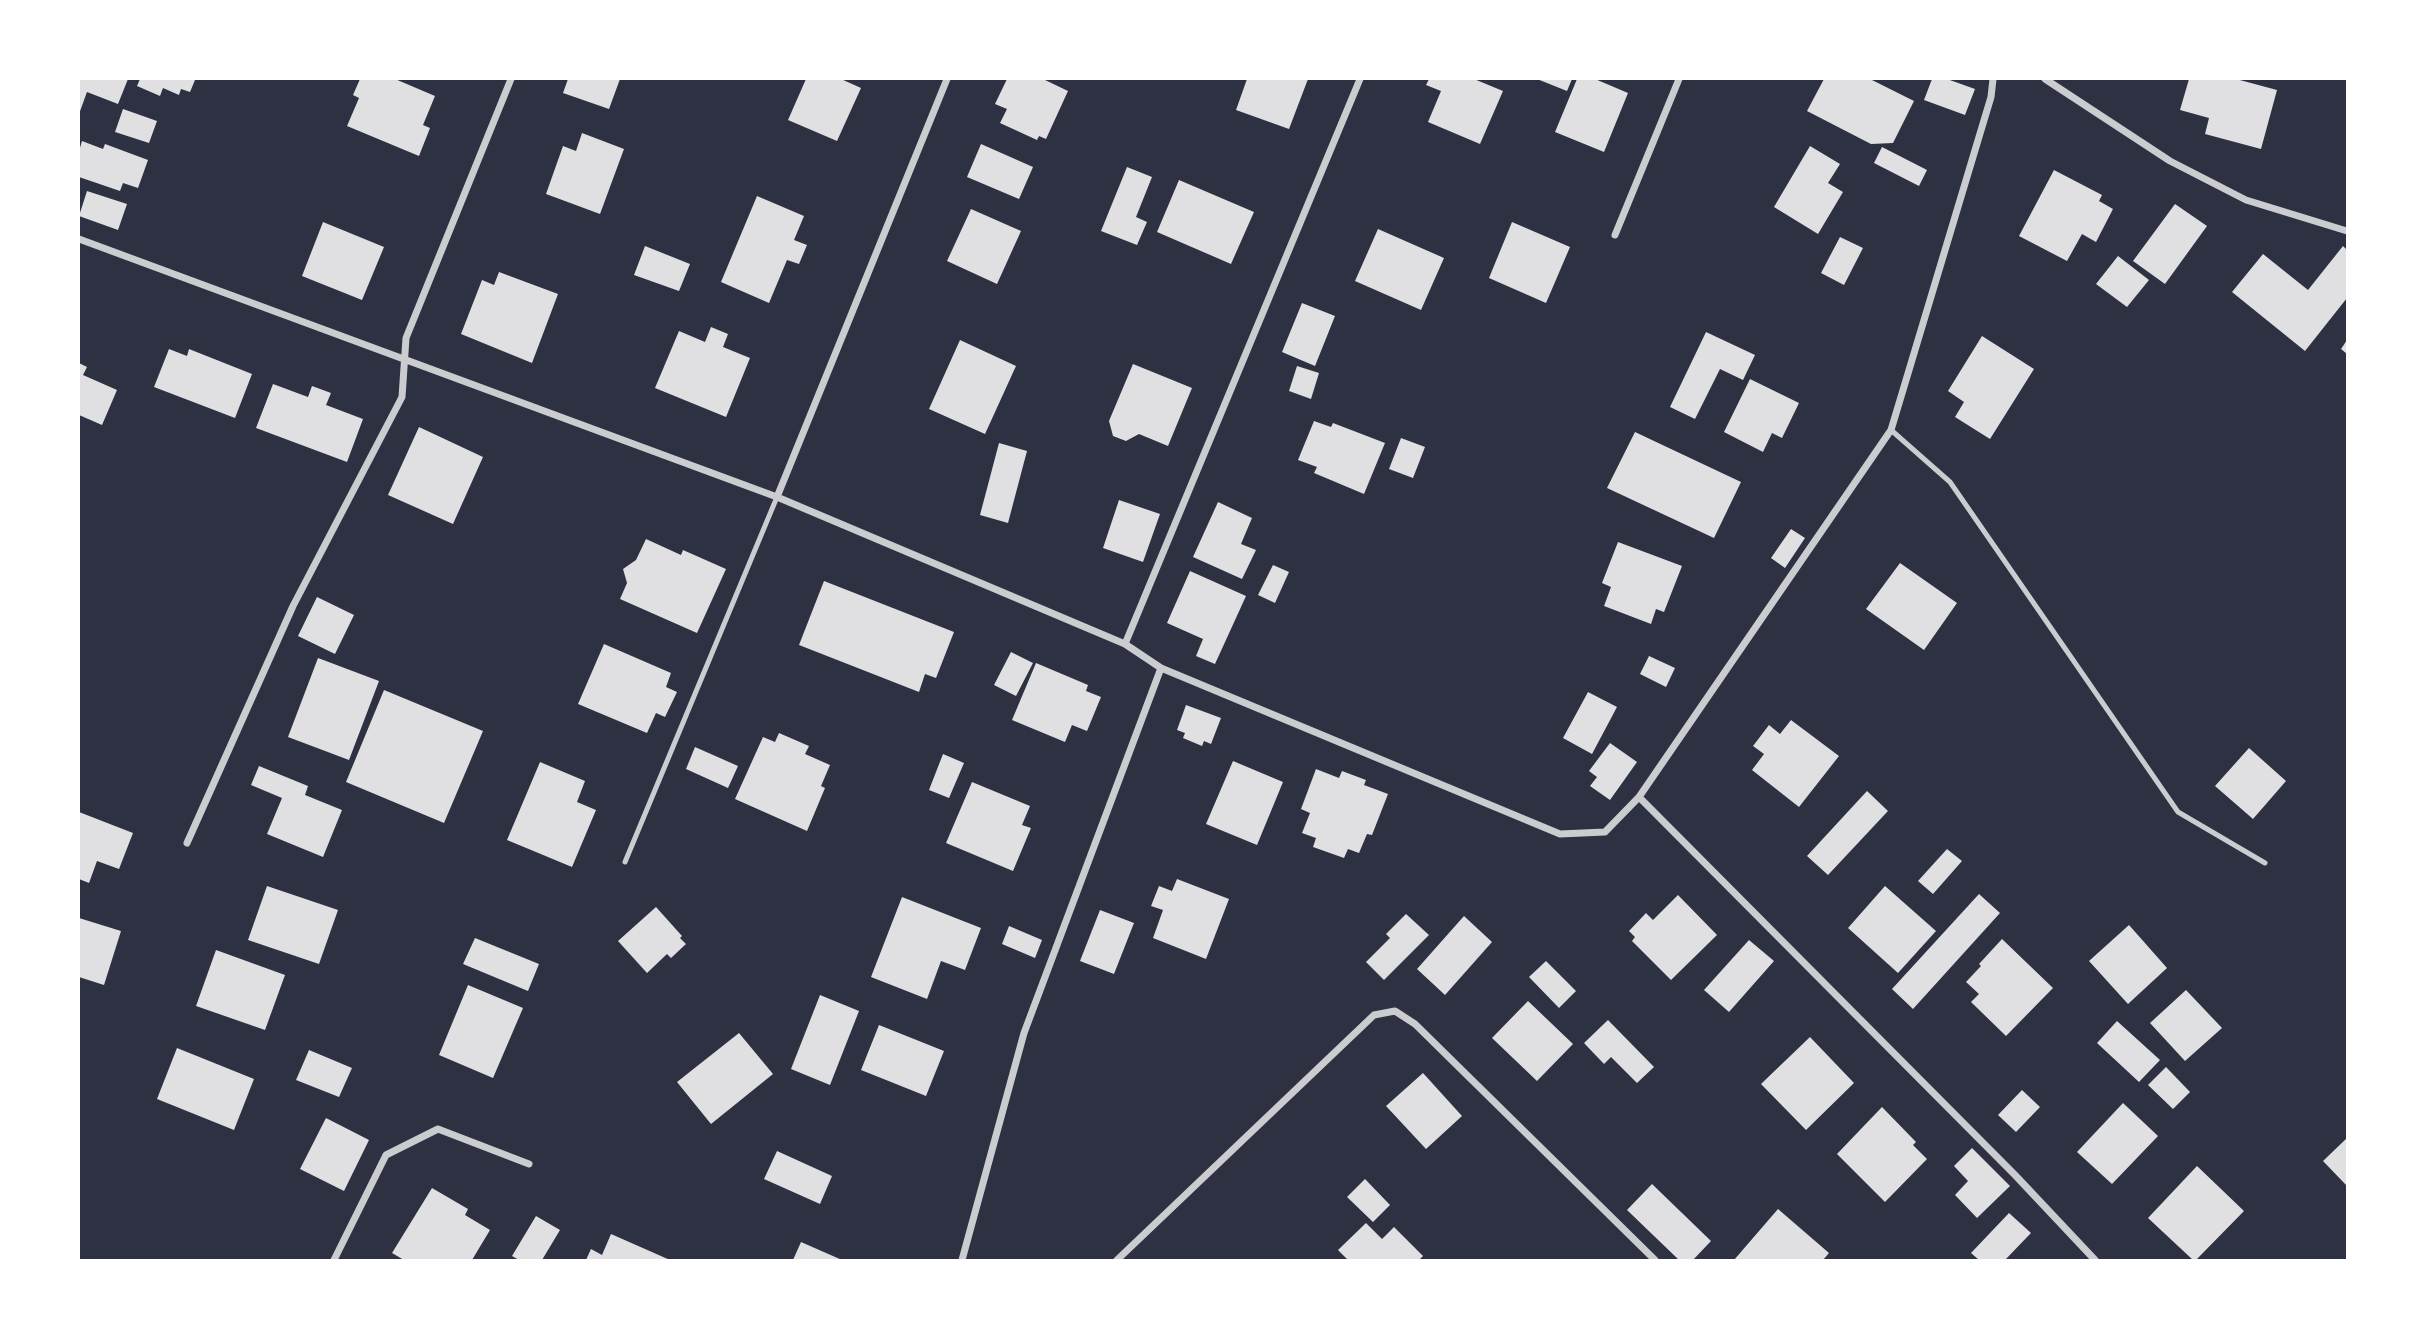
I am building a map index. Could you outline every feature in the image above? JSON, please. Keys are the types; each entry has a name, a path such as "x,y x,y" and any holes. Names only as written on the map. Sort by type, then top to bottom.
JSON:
{"street":[{"path":"187,843 293,607 402,397 406,338 511,79"},
{"path":"777,497 947,79"},
{"path":"1125,644 1360,79"},
{"path":"1615,235 1679,79"},
{"path":"79,239 777,497 1125,644 1161,668 1560,834 1605,832 1639,797 1891,430 1991,97 1993,79"},
{"path":"2045,79 2170,161 2246,200 2347,231"},
{"path":"962,1260 1024,1033 1161,668"},
{"path":"1639,797 2015,1175 2095,1260"},
{"path":"1116,1260 1374,1015 1395,1011 1415,1024 1655,1260"},
{"path":"334,1260 386,1155 438,1129 529,1164"}],"lane":[{"path":"1891,430 1950,482 2178,812 2265,863"},
{"path":"625,862 777,497"}],"building":[{"path":"79,79 128,79 118,104 87,92 79,114"},
{"path":"140,79 195,80 190,92 181,89 179,95 163,88 160,96 137,86"},
{"path":"360,79 395,79 435,96 423,125 430,128 419,156 347,126 359,98 353,95"},
{"path":"568,79 620,79 609,109 563,93"},
{"path":"806,79 841,79 861,88 837,141 788,120"},
{"path":"1007,79 1043,79 1068,91 1046,139 1039,136 1037,140 1000,123 1007,109 995,104"},
{"path":"1247,79 1308,79 1289,129 1236,110"},
{"path":"1429,79 1474,79 1503,91 1480,144 1428,122 1441,91 1426,85"},
{"path":"1537,79 1572,79 1567,91"},
{"path":"1577,79 1595,79 1628,93 1604,152 1555,132"},
{"path":"1824,79 1870,79 1914,101 1893,143 1871,144 1807,111"},
{"path":"1932,79 1947,79 1975,89 1965,115 1924,100"},
{"path":"2189,79 2236,79 2277,90 2261,149 2205,134 2209,118 2180,110"},
{"path":"123,109 157,121 149,143 115,132"},
{"path":"582,133 624,149 600,214 546,194 563,146 576,151"},
{"path":"82,141 103,149 105,144 148,160 138,188 123,183 120,191 79,177 79,151"},
{"path":"981,144 1033,167 1019,199 967,177"},
{"path":"1810,146 1840,164 1828,183 1843,192 1818,234 1774,207"},
{"path":"1882,147 1927,170 1919,186 1874,163"},
{"path":"1127,167 1152,177 1136,217 1147,222 1137,245 1101,231"},
{"path":"2054,170 2102,195 2099,201 2113,209 2096,242 2082,234 2067,261 2019,236"},
{"path":"1179,180 1254,212 1231,264 1157,232"},
{"path":"87,191 127,204 118,230 79,216"},
{"path":"757,196 804,216 794,240 807,245 799,264 787,260 769,303 721,282"},
{"path":"2175,204 2207,226 2165,284 2133,261"},
{"path":"971,209 1021,231 997,284 947,261"},
{"path":"323,222 384,247 362,300 302,276"},
{"path":"1512,222 1570,247 1546,303 1489,278"},
{"path":"1378,229 1444,258 1421,310 1355,281"},
{"path":"1840,237 1863,248 1844,285 1821,273"},
{"path":"645,246 690,264 679,291 634,275"},
{"path":"2343,246 2347,250 2347,298 2305,351 2232,292 2263,254 2308,290"},
{"path":"2118,256 2149,280 2127,307 2096,284"},
{"path":"499,272 558,294 532,363 461,334 482,280 494,285"},
{"path":"1302,303 1335,316 1315,366 1282,352"},
{"path":"711,327 728,334 723,347 750,358 726,417 655,388 679,331 705,342"},
{"path":"1706,332 1755,355 1743,380 1720,369 1695,419 1670,407"},
{"path":"1982,336 2034,369 1990,439 1955,417 1964,402 1948,391"},
{"path":"960,340 1016,366 985,434 929,409"},
{"path":"2347,340 2347,354 2341,349"},
{"path":"169,349 187,356 189,349 252,374 235,418 154,387"},
{"path":"79,363 87,367 83,375 117,390 102,425 79,415"},
{"path":"1133,364 1192,388 1168,446 1139,434 1126,441 1113,436 1109,421"},
{"path":"1297,366 1319,373 1311,399 1289,391"},
{"path":"1750,379 1799,403 1782,438 1772,433 1763,452 1724,432"},
{"path":"273,384 308,397 312,386 331,393 326,405 363,419 347,462 256,428"},
{"path":"1314,421 1331,427 1333,423 1385,443 1364,494 1314,473 1317,467 1298,460"},
{"path":"419,427 483,457 453,524 388,495"},
{"path":"1635,432 1741,482 1714,538 1607,488"},
{"path":"1401,438 1425,447 1413,478 1389,469"},
{"path":"999,443 1027,451 1008,523 980,515"},
{"path":"1119,500 1160,514 1143,562 1103,548"},
{"path":"1218,502 1252,518 1241,544 1256,550 1242,579 1193,557"},
{"path":"1791,529 1805,538 1785,568 1771,558"},
{"path":"646,539 681,555 683,550 726,569 697,633 620,599 627,583 623,569 636,560"},
{"path":"1618,542 1682,566 1664,612 1656,609 1651,624 1604,606 1611,587 1602,583"},
{"path":"1900,563 1957,603 1924,650 1866,609"},
{"path":"1273,565 1289,572 1275,603 1258,595"},
{"path":"1190,571 1246,596 1215,664 1196,656 1203,639 1167,623"},
{"path":"824,581 954,632 936,678 925,674 919,692 799,645"},
{"path":"317,597 354,615 335,654 298,636"},
{"path":"604,644 671,673 666,687 677,692 665,717 656,713 647,733 578,704"},
{"path":"1011,652 1033,663 1016,696 994,685"},
{"path":"1649,656 1675,668 1666,687 1640,674"},
{"path":"318,658 379,681 349,760 288,737"},
{"path":"1036,663 1088,685 1086,691 1101,697 1087,731 1072,725 1065,742 1012,720"},
{"path":"384,690 483,731 444,823 346,782"},
{"path":"1588,692 1617,707 1592,754 1563,738"},
{"path":"1186,705 1221,718 1211,744 1204,741 1202,746 1183,738 1185,733 1177,730"},
{"path":"1791,720 1839,756 1799,807 1752,770 1764,754 1753,746 1769,725 1780,734"},
{"path":"779,733 809,746 805,754 830,765 821,786 825,788 807,831 735,799 763,737 775,742"},
{"path":"1610,743 1637,762 1610,800 1590,786 1597,777 1589,771"},
{"path":"695,747 738,766 728,788 686,769"},
{"path":"2249,748 2286,781 2253,819 2215,786"},
{"path":"943,754 964,763 949,798 929,790"},
{"path":"1233,761 1283,782 1257,845 1206,824"},
{"path":"540,762 585,781 577,802 596,810 572,867 507,840"},
{"path":"259,766 308,786 305,795 342,810 323,857 267,834 282,798 251,785"},
{"path":"1316,769 1339,778 1342,771 1366,780 1364,785 1388,794 1372,835 1367,834 1359,853 1348,849 1344,858 1313,847 1316,838 1302,833 1310,813 1301,809"},
{"path":"972,782 1030,806 1022,825 1031,828 1013,871 946,843"},
{"path":"1867,791 1888,811 1828,875 1807,856"},
{"path":"79,812 133,833 119,869 97,861 89,883 79,879"},
{"path":"1947,849 1962,861 1933,894 1918,881"},
{"path":"1177,879 1229,899 1206,959 1153,938 1163,910 1151,906 1159,886 1172,891"},
{"path":"267,886 338,910 319,964 248,940"},
{"path":"1885,886 1936,931 1898,973 1848,928"},
{"path":"1979,894 2000,913 1913,1009 1892,989"},
{"path":"1678,895 1717,935 1671,980 1632,941 1635,937 1629,931 1646,913 1653,920"},
{"path":"902,897 981,928 965,970 941,961 927,999 871,977"},
{"path":"656,907 686,944 671,958 667,954 647,973 618,941"},
{"path":"1100,910 1134,923 1114,974 1080,961"},
{"path":"1406,914 1429,935 1384,980 1366,962 1390,938 1386,934"},
{"path":"1464,916 1492,942 1445,995 1417,969"},
{"path":"79,918 121,931 104,985 79,977"},
{"path":"2129,925 2167,968 2128,1004 2089,961"},
{"path":"1009,926 1042,940 1035,958 1002,944"},
{"path":"475,938 539,964 528,991 463,964"},
{"path":"2002,939 2053,988 2006,1036 1971,1002 1979,994 1966,982"},
{"path":"1749,940 1774,961 1729,1012 1704,990"},
{"path":"216,950 285,975 265,1030 196,1006"},
{"path":"1546,961 1576,991 1559,1008 1529,977"},
{"path":"468,985 523,1008 493,1078 439,1055"},
{"path":"2186,990 2222,1028 2185,1061 2150,1023"},
{"path":"820,995 859,1011 830,1085 791,1069"},
{"path":"1528,1001 1573,1044 1537,1081 1492,1038"},
{"path":"1608,1020 1654,1067 1637,1083 1611,1057 1604,1064 1584,1043"},
{"path":"2117,1021 2160,1060 2139,1082 2097,1043"},
{"path":"879,1025 944,1051 926,1096 861,1070"},
{"path":"739,1033 773,1074 711,1124 677,1082"},
{"path":"1810,1037 1854,1083 1806,1130 1761,1084"},
{"path":"177,1048 254,1079 234,1130 157,1099"},
{"path":"309,1050 352,1068 339,1097 296,1080"},
{"path":"2166,1067 2190,1092 2173,1109 2148,1085"},
{"path":"1423,1073 1462,1116 1426,1149 1386,1106"},
{"path":"2022,1090 2040,1107 2016,1132 1998,1115"},
{"path":"2123,1103 2158,1136 2112,1184 2077,1152"},
{"path":"1882,1107 1916,1142 1913,1145 1927,1159 1885,1202 1837,1154"},
{"path":"326,1118 369,1140 344,1191 300,1169"},
{"path":"2347,1138 2347,1186 2323,1161"},
{"path":"1972,1148 2010,1186 1977,1218 1955,1195 1968,1181 1954,1166"},
{"path":"777,1151 832,1176 820,1204 764,1179"},
{"path":"2197,1166 2244,1211 2193,1260 2148,1218"},
{"path":"1365,1179 1390,1205 1373,1222 1347,1197"},
{"path":"1652,1184 1711,1241 1693,1260 1679,1260 1627,1210"},
{"path":"432,1188 468,1209 465,1215 490,1230 472,1260 404,1260 392,1253"},
{"path":"1778,1209 1829,1253 1823,1260 1734,1260"},
{"path":"2009,1213 2031,1233 2005,1260 1979,1260 1971,1253"},
{"path":"536,1216 560,1230 542,1260 519,1260 512,1256"},
{"path":"1366,1223 1382,1239 1394,1227 1423,1256 1419,1260 1348,1260 1338,1250"},
{"path":"611,1234 670,1260 586,1260 591,1249 602,1255"},
{"path":"801,1242 842,1260 793,1260"}]}
